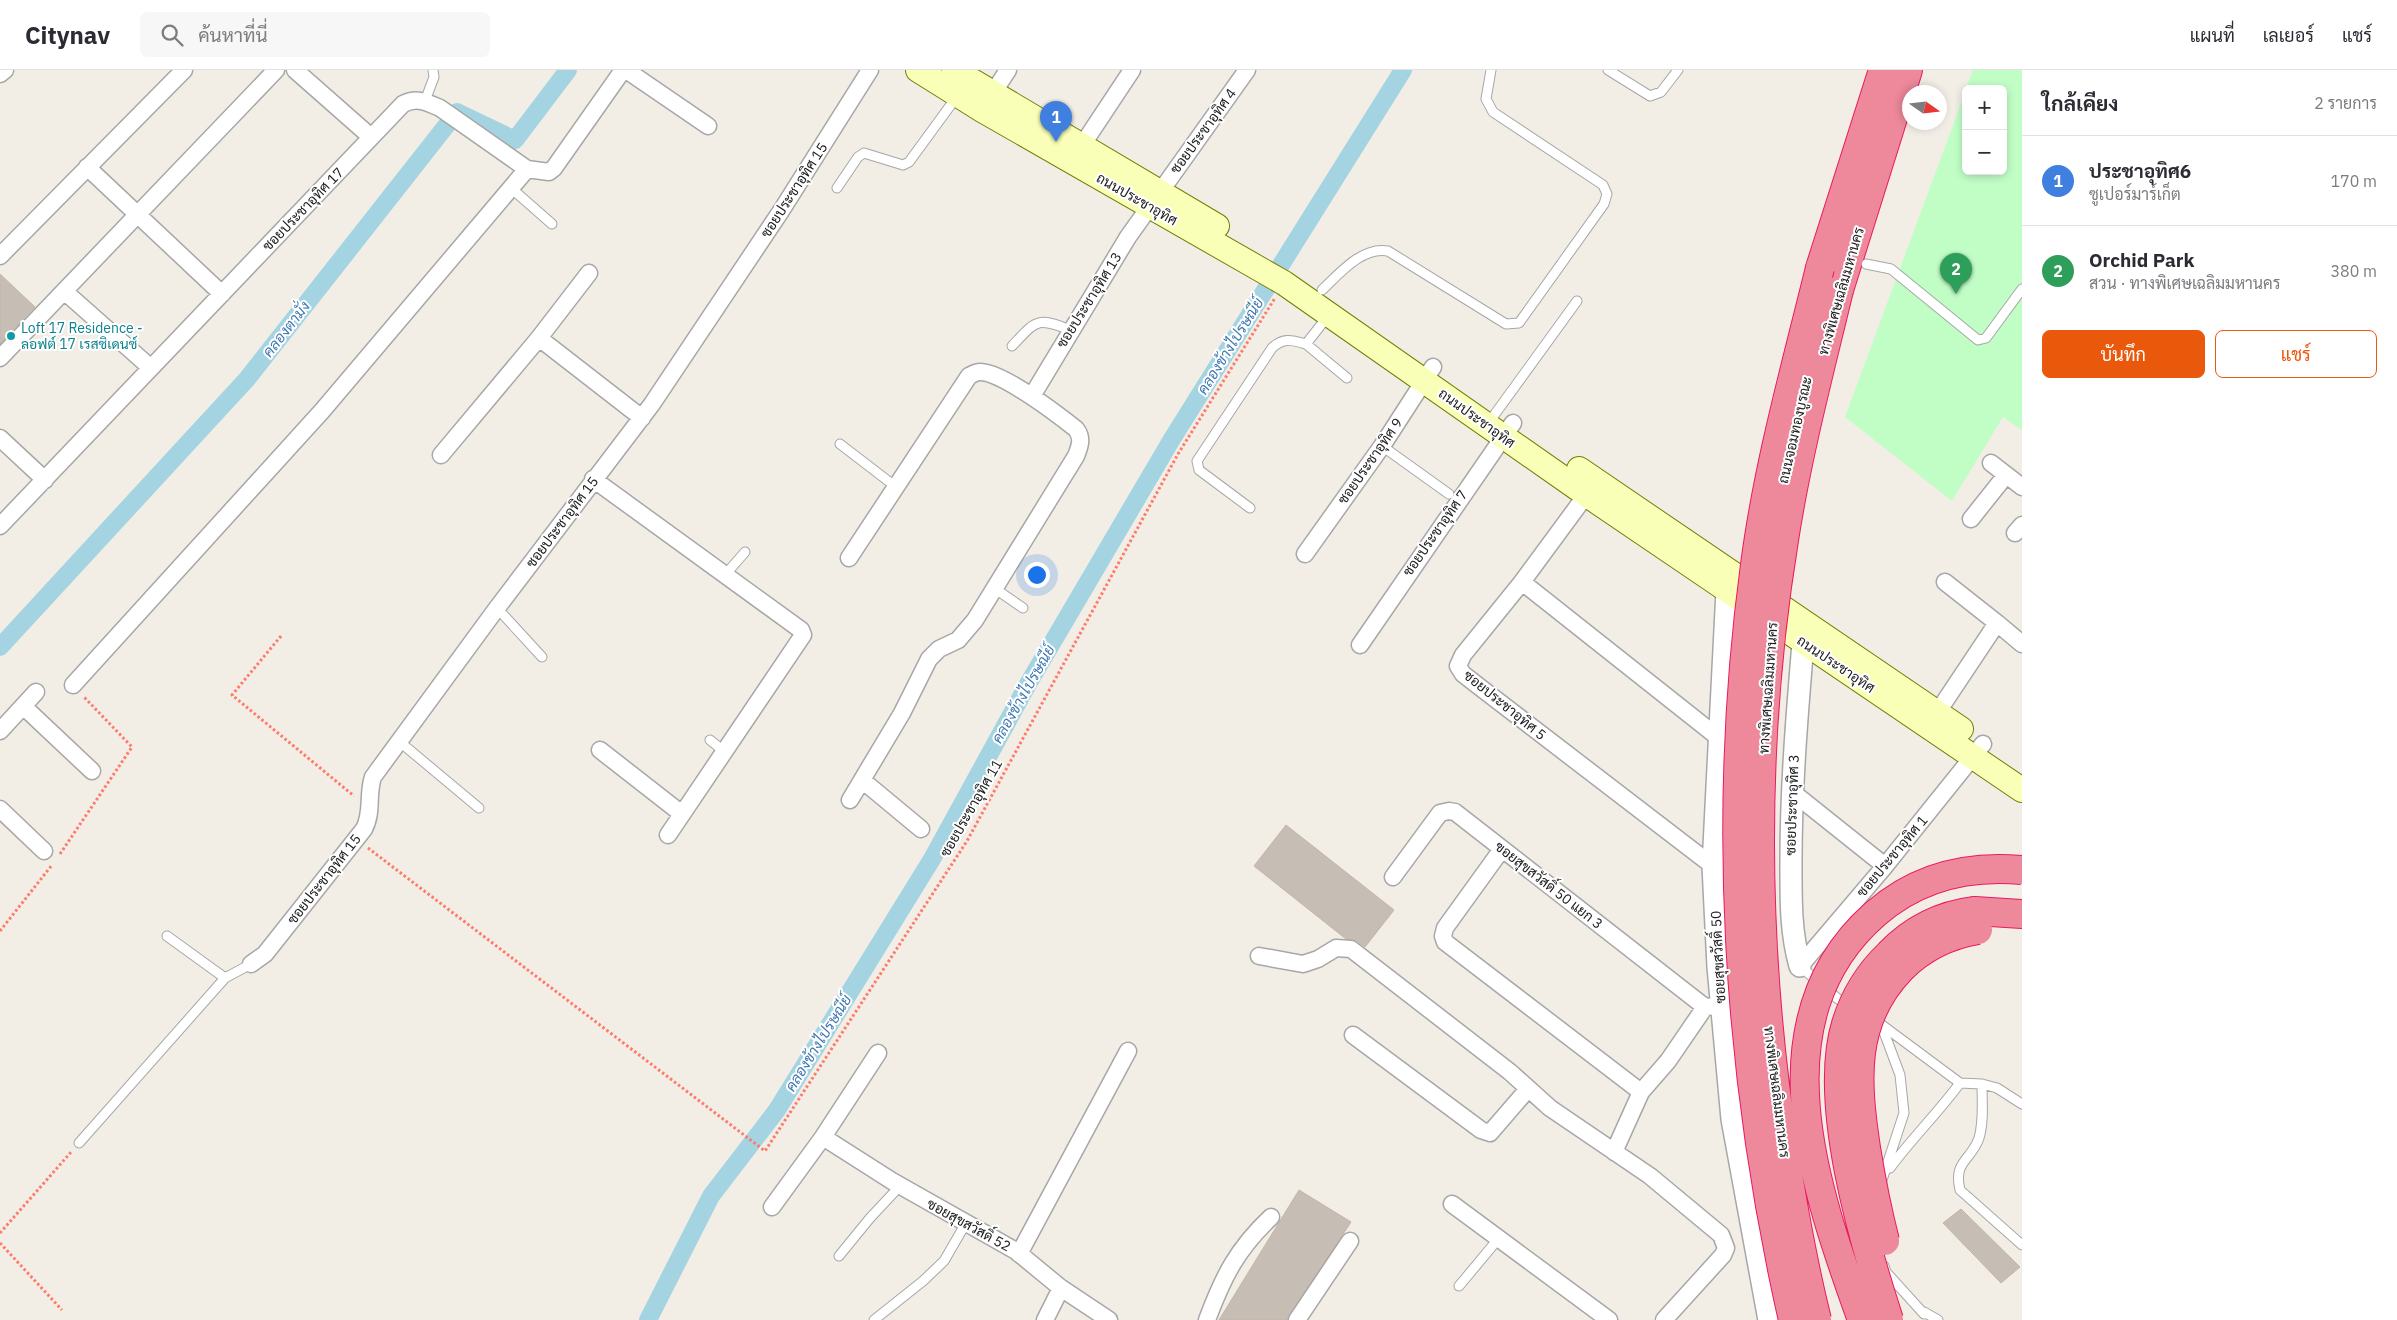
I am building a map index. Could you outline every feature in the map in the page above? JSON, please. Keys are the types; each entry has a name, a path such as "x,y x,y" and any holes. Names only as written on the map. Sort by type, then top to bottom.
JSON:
{"highway":[{"name":"ทางพิเศษเฉลิมมหานคร","path":"1793,1320 1765,1180 1745,1016 1738,867 1744,660 1763,513 1782,422 1820,268 1883,70"},
{"name":"ทางพิเศษเฉลิมมหานคร","path":"1817,1320 1789,1184 1777,1103 1767,1011 1762,916 1761,822 1767,679 1784,540 1807,422 1839,290 1908,70"},
{"path":"1862,1320 1827,1218 1810,1138 1805,1057 1815,1000 1831,967 1847,943 1866,922 1896,899 1930,880 1949,873 1983,868 2022,870"},
{"path":"1889,1320 1862,1227 1847,1154 1839,1089 1843,1036 1850,1012 1862,988 1893,950 1914,933 1937,921 1976,920 2022,914"},
{"path":"1976,920 1994,928 2022,931"},
{"path":"1918,1317 1881,1228 1869,1168 1859,1091 1860,1049 1867,1023 1878,999 1904,966 1940,940 1976,920"}],"main road":[{"name":"ถนนประชาอุทิศ","path":"918,70 958,95 987,102 1081,147 1154,199"},
{"name":"ถนนประชาอุทิศ","path":"954,70 987,102 1278,270 1322,290 1429,374 1592,488 1727,590 1803,643 1978,750 2022,770"},
{"name":"ถนนประชาอุทิศ","path":"1278,270 1330,314 1429,374"},
{"name":"ถนนประชาอุทิศ","path":"1592,488 1764,592 1938,712 2022,790"}],"street":[{"path":"0,74 5,70"},
{"path":"0,256 184,70"},
{"path":"0,358 276,70"},
{"path":"295,70 371,138"},
{"path":"433,104 527,169 542,173 549,172 554,168 625,70 708,126"},
{"name":"ซอยประชาอุทิศ 15","path":"251,964 265,954 368,822 369,793 373,777 497,608 642,418 781,211 870,70"},
{"path":"987,102 1008,70"},
{"path":"1081,147 1132,70"},
{"name":"ซอยประชาอุทิศ 4","path":"1154,199 1247,70"},
{"name":"ถนนจอมทองบูรณะ","path":"1764,592 1780,498 1826,296 1897,70"},
{"name":"ซอยประชาอุทิศ 17","path":"0,526 403,104 413,99 433,104"},
{"path":"87,167 222,294"},
{"path":"73,685 322,410 527,169"},
{"name":"ซอยประชาอุทิศ 13","path":"1032,396 1070,330 1154,199"},
{"path":"441,455 539,338 588,274"},
{"path":"64,292 152,368"},
{"path":"539,338 642,418"},
{"path":"849,558 969,376 977,371 988,373 1032,396 1076,428 1080,434 1081,444 1076,456 994,588 965,633 958,640 939,649 929,659 902,713 850,800"},
{"name":"ซอยประชาอุทิศ 9","path":"1305,554 1382,446 1429,374"},
{"name":"ซอยประชาอุทิศ 7","path":"1360,645 1500,424"},
{"path":"0,438 44,480"},
{"path":"1992,463 2022,487"},
{"path":"1971,519 2006,475"},
{"path":"593,480 725,574 800,630 803,635 668,835"},
{"name":"ซอยประชาอุทิศ 5","path":"1592,488 1522,582 1463,655 1458,666 1463,674 1713,866"},
{"path":"1522,582 1719,738"},
{"path":"1945,582 2022,644"},
{"name":"ซอยสุขสวัสดิ์ 50","path":"1727,590 1713,866 1712,1007 1769,1320"},
{"path":"1938,712 1997,623"},
{"name":"ซอยประชาอุทิศ 3","path":"1800,966 1793,943 1791,920 1790,791 1803,643"},
{"path":"0,731 36,692"},
{"path":"23,706 92,771"},
{"path":"600,750 682,814"},
{"name":"ซอยประชาอุทิศ 1","path":"1800,966 1885,866 1978,750"},
{"path":"862,780 921,829"},
{"path":"1790,791 1885,866"},
{"path":"0,809 44,851"},
{"name":"ฃอยสุขสวัสดิ์ 50 แยก 3","path":"1394,877 1440,813 1449,810 1455,812 1712,1007"},
{"path":"1502,849 1445,928 1443,936 1445,942 1641,1092"},
{"path":"1259,956 1303,964 1318,959 1336,948 1351,949 1510,1072 1550,1108 1670,1193 1721,1235 1726,1248 1723,1255 1664,1320"},
{"path":"1614,1152 1641,1092 1712,1007"},
{"path":"1353,1035 1481,1130 1490,1133 1528,1089"},
{"path":"1019,1254 1128,1051"},
{"path":"772,1208 823,1137 878,1053"},
{"name":"ซอยสุขสวัสดิ์ 52","path":"823,1137 900,1186 1019,1254 1061,1288 1109,1320"},
{"path":"1452,1204 1608,1320"},
{"path":"1207,1320 1222,1280 1256,1230 1271,1216"},
{"path":"1297,1320 1350,1241"},
{"path":"1045,1320 1061,1288"}],"lane":[{"path":"433,70 433,104"},
{"path":"1322,290 1358,258 1378,249 1388,251 1506,324 1519,323 1604,204 1606,194 1603,185 1493,112 1486,99 1491,70"},
{"path":"1608,70 1650,96 1661,92 1678,70"},
{"path":"837,188 858,157 864,153 903,165 909,162 958,95"},
{"path":"511,188 552,224"},
{"path":"1866,264 1891,269 1978,340 1986,338 2022,289"},
{"path":"1500,424 1576,301"},
{"path":"1306,344 1330,314"},
{"path":"1012,346 1030,326 1040,321 1050,322 1070,330"},
{"path":"1250,508 1199,470 1197,461 1272,348 1278,341 1288,339 1306,344 1347,378"},
{"path":"840,444 896,486"},
{"path":"1382,446 1448,494"},
{"path":"725,574 745,552"},
{"path":"994,588 1023,608"},
{"path":"497,608 542,657"},
{"path":"710,740 725,752"},
{"path":"400,742 479,808"},
{"path":"167,936 225,978"},
{"path":"79,1143 225,978 251,964"},
{"path":"1800,966 1838,999 1881,1024 1960,1083 1982,1084 1997,1088 2022,1104"},
{"path":"1881,1024 1900,1075 1904,1113 1885,1176 1876,1196 1873,1221 1876,1248 1886,1272 1924,1314 1918,1317"},
{"path":"1885,1176 1908,1145 1941,1109 1960,1083"},
{"path":"1982,1084 1982,1125 1978,1140 1960,1165 1957,1178 1960,1190 2022,1245"},
{"path":"839,1256 870,1218 900,1186"},
{"path":"874,1320 923,1281 944,1261 966,1223"},
{"path":"1459,1286 1499,1238"},
{"path":"1918,1317 1938,1320"}],"path":[{"name":"ซอยประชาอุทิศ 11","path":"356,839 765,1151 967,841 1278,270"},
{"path":"281,636 232,695 355,797 369,793"},
{"path":"0,931 75,836 132,747 73,685"},
{"path":"0,1234 79,1143"},
{"path":"0,1243 62,1310"}],"green space":[{"path":"1973,70 2022,70 2022,430 2003,417 1952,501 1845,417 1962,101 1962,175 2007,175 2007,85 1967,85"}],"building":[{"name":"Loft 17 Residence - ลอฟต์ 17 เรสซิเดนซ์","path":"0,274 35,307 0,344"},
{"path":"1286,825 1394,910 1365,947 1357,941 1346,939 1254,866"},
{"path":"1299,1190 1351,1222 1287,1320 1219,1320"},
{"path":"1961,1209 2020,1267 2001,1283 1943,1223"}],"waterway":[{"name":"คลองตามั่ง","path":"0,647 247,379 457,112 515,140 568,70"},
{"name":"คลองข้างไปรษณีย์","path":"648,1320 711,1196 777,1110 932,859 1028,684 1172,439 1403,70"}],"place":[{"name":"ประชาอุทิศ6","path":"1056,142"},
{"name":"Orchid Park","path":"1956,294"},
{"name":"Loft 17 Residence - ลอฟต์ 17 เรสซิเดนซ์","path":"11,336"}]}
